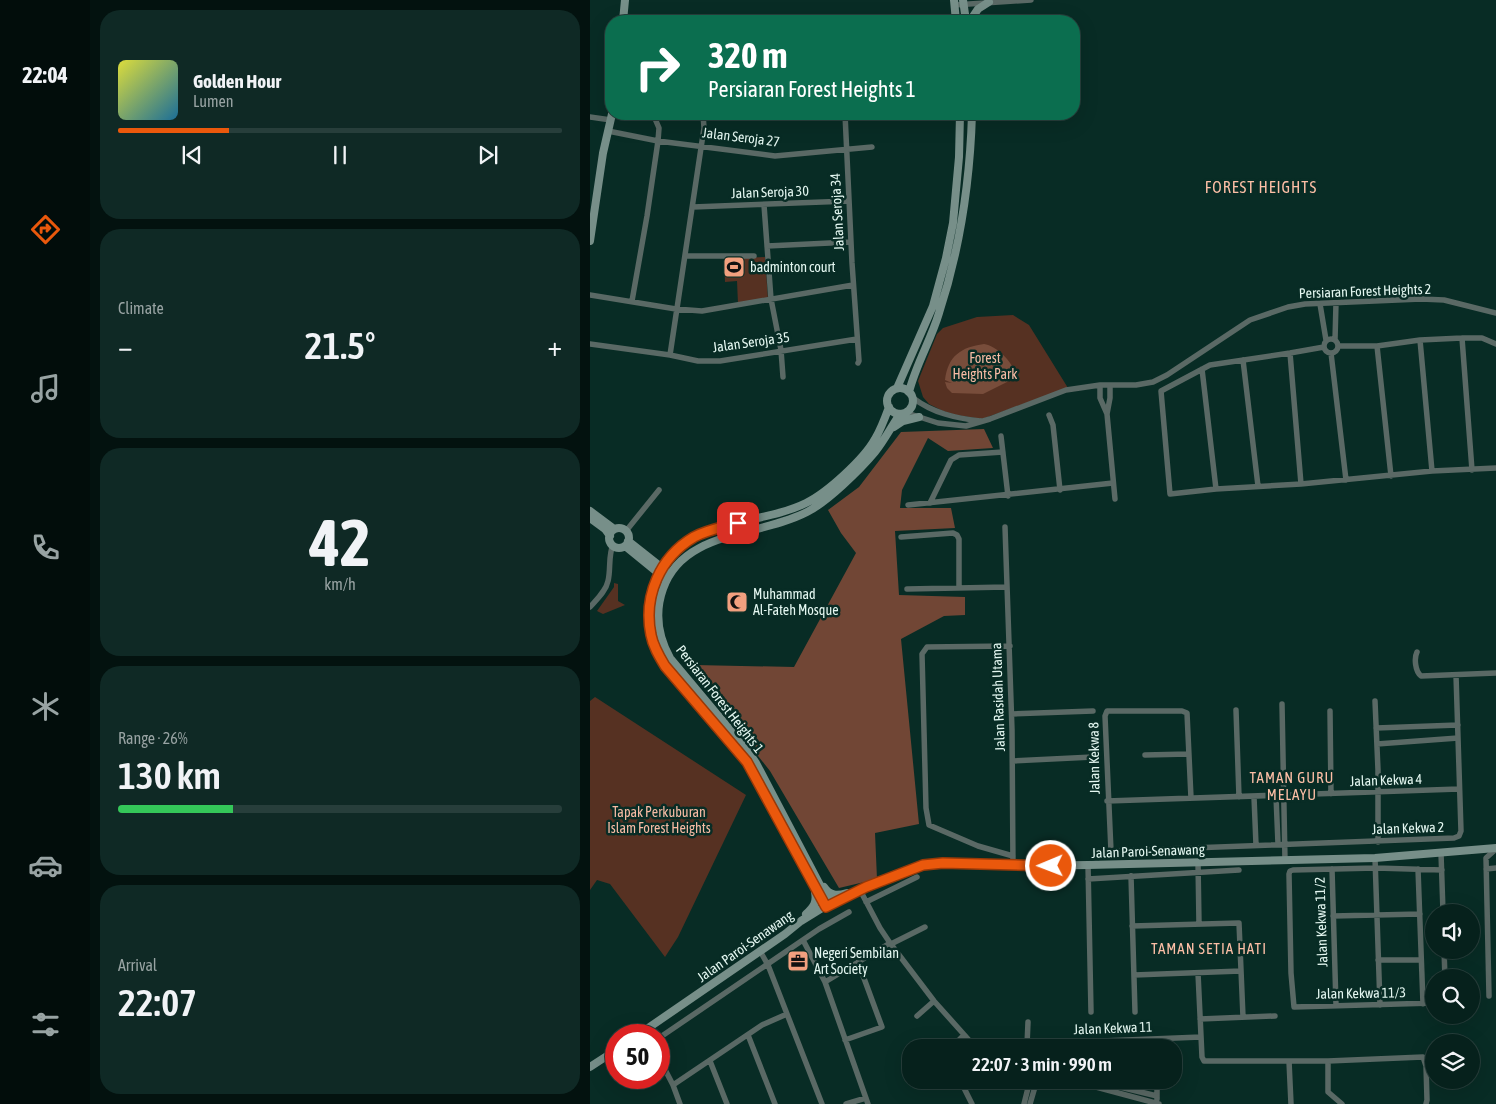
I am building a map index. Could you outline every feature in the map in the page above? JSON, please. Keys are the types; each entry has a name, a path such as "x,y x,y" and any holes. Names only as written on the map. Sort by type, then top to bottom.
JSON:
{"street":[{"path":"624,15 625,0"},
{"path":"955,15 954,2 1031,0"},
{"path":"974,15 986,1"},
{"path":"963,2 965,15"},
{"path":"590,117 605,117"},
{"path":"590,241 611,120"},
{"path":"632,301 658,141 659,128 656,120"},
{"path":"670,355 693,207 704,128 703,120"},
{"name":"Jalan Seroja 34","path":"845,120 858,364"},
{"path":"897,388 934,306 944,267 951,236 954,210 959,157 960,120"},
{"path":"972,120 962,220 955,256 938,316 912,380 911,395 913,405 903,414 893,412 888,408 888,397 891,391 897,388 904,388 911,395 923,406 955,418 982,422"},
{"name":"Jalan Seroja 27","path":"608,131 658,141 701,145 775,156 872,147"},
{"name":"Jalan Seroja 30","path":"693,207 849,201"},
{"path":"764,205 772,299 781,350 783,377"},
{"path":"767,246 851,242"},
{"path":"686,256 754,256"},
{"path":"590,295 676,309 702,311 853,285"},
{"name":"Persiaran Forest Heights 2","path":"903,414 938,423 966,426 982,422 1066,390 1100,385 1136,385 1152,382 1167,375 1250,320 1288,307 1305,304 1436,300 1496,313"},
{"path":"1331,353 1337,350 1336,303"},
{"path":"1320,304 1325,344 1327,352 1331,353"},
{"path":"1462,338 1472,470"},
{"path":"1496,344 1482,338 1462,338 1420,340 1376,346 1336,343 1331,339 1325,344 1290,354 1210,365 1161,391 1170,494 1432,471 1496,468"},
{"name":"Jalan Seroja 35","path":"590,344 670,355 698,361 720,361 856,339"},
{"path":"1420,340 1432,471"},
{"path":"1376,346 1391,476"},
{"path":"1331,353 1346,480"},
{"path":"1290,354 1301,484"},
{"path":"1243,360 1258,486"},
{"path":"1202,369 1216,489"},
{"path":"1100,385 1100,398 1107,414"},
{"path":"1110,385 1107,414 1115,499"},
{"name":"Persiaran Forest Heights 1","path":"828,905 813,883 747,762 665,666 651,636 648,613 652,589 660,571 673,553 695,537 719,528 794,508 816,497 850,468 869,448 882,427 888,408"},
{"name":"Persiaran Forest Heights 1","path":"828,905 812,869 756,763 670,658 664,646 657,617 659,599 668,577 678,562 705,545 775,524 806,513 819,505 865,462 903,414"},
{"path":"1049,415 1053,425 1060,490"},
{"path":"886,435 903,421 919,417"},
{"path":"1001,436 1008,496"},
{"path":"930,503 951,460 955,457 959,455 1004,452"},
{"path":"908,505 1008,496 1113,483"},
{"path":"626,531 659,490"},
{"path":"590,511 614,529 620,528 629,535 626,544 619,548 613,545"},
{"path":"590,518 605,529 613,545 610,551 607,586 590,607"},
{"name":"Jalan Rasidah Utama","path":"1005,527 1012,714 1013,866"},
{"path":"610,536 614,529"},
{"path":"901,538 955,533 959,539 959,587"},
{"path":"626,544 668,577"},
{"path":"908,589 1007,587"},
{"path":"1010,646 927,647 922,654 926,808 929,825 978,846 1013,856"},
{"path":"1417,652 1418,674 1421,676 1496,672"},
{"name":"Jalan Kekwa 2","path":"1111,851 1378,842 1454,838 1459,836 1461,831 1456,675"},
{"path":"1375,701 1378,842"},
{"path":"1282,704 1285,860"},
{"path":"1236,710 1239,798"},
{"path":"1012,714 1093,711"},
{"name":"Jalan Kekwa 8","path":"1111,851 1107,801 1105,716 1107,711 1182,711 1187,713 1191,798"},
{"path":"1330,712 1331,794"},
{"path":"1376,728 1458,725"},
{"path":"1377,744 1458,738"},
{"path":"1145,755 1189,754"},
{"path":"1013,761 1094,757"},
{"name":"Jalan Kekwa 4","path":"1107,801 1459,789"},
{"path":"1276,796 1278,844"},
{"path":"1254,797 1256,845"},
{"path":"1489,996 1486,858 1496,849"},
{"name":"Jalan Paroi-Senawang","path":"654,1024 801,921 828,905 863,888 923,865 943,863 1013,866 1088,865 1374,858 1496,849"},
{"path":"1472,850 1486,858"},
{"path":"1441,853 1443,904"},
{"path":"1374,858 1376,868 1380,1005"},
{"path":"1198,862 1199,924"},
{"path":"1088,865 1091,1012"},
{"path":"1486,869 1496,868"},
{"path":"812,869 826,891 830,893 836,895 844,894 863,888 866,902 890,943 934,1001 968,1039"},
{"path":"1332,869 1442,870"},
{"name":"Jalan Kekwa 11/2","path":"1332,869 1336,1005"},
{"name":"Jalan Kekwa 11/3","path":"1332,869 1293,870 1289,874 1294,1007 1423,1004"},
{"path":"1418,869 1423,1004"},
{"path":"1088,878 1240,870"},
{"path":"1131,876 1135,1012"},
{"path":"866,902 917,877"},
{"path":"785,934 792,924 814,908 816,898 813,883"},
{"path":"670,1031 803,940 849,912"},
{"path":"1333,916 1420,914"},
{"path":"1132,926 1240,923 1243,1017"},
{"path":"825,982 890,943 925,927"},
{"path":"803,940 825,982 867,1101 846,1104"},
{"path":"760,951 768,965 822,1104"},
{"path":"1378,960 1422,960"},
{"path":"845,1040 882,1027 858,962"},
{"path":"1134,975 1241,971"},
{"path":"1198,973 1202,1058 1204,1061 1328,1061 1419,1057 1425,1059 1426,1104"},
{"path":"917,1016 934,1001"},
{"path":"673,1085 762,1025 787,1014"},
{"path":"1200,1019 1275,1016"},
{"path":"1027,1039 1028,1022"},
{"path":"748,1035 775,1104"},
{"path":"960,1039 964,1035"},
{"name":"Jalan Kekwa 11","path":"1157,1039 1201,1037"},
{"path":"590,1068 605,1058"},
{"path":"710,1061 727,1104"},
{"path":"1289,1061 1291,1104"},
{"path":"1328,1061 1328,1092 1342,1104"},
{"path":"670,1079 680,1104"},
{"path":"964,1089 972,1104"},
{"path":"1024,1104 1028,1089"},
{"path":"1030,1104 1034,1089"},
{"path":"1100,1089 1158,1104 1157,1089"},
{"path":"1128,1089 1157,1096"},
{"path":"1122,1104 1124,1096"}],"green space":[{"path":"765,257 768,299 738,304 737,281 725,282 724,259"},
{"name":"Forest Heights Park","path":"1013,315 1029,325 1068,388 982,419 956,415 929,404 923,397 918,381 937,334 943,328 977,317"},
{"path":"614,583 618,584 618,601 625,605 603,614 597,611 614,587"},
{"name":"Tapak Perkuburan Islam Forest Heights","path":"595,697 746,795 678,937 665,957 610,884 597,880 590,890 590,701"}],"shaded area":[{"path":"984,344 989,345 1005,356 1013,367 1015,378 983,394 952,393 947,388 945,382 952,383 945,380 949,365 962,350"},
{"path":"984,429 993,448 948,451 928,438 902,490 900,508 951,508 955,528 895,531 899,595 965,597 965,615 944,616 901,639 919,824 875,833 877,879 839,888 770,771 696,677 695,665 794,667 856,553 841,533 828,510 859,487 901,432"}],"place":[{"name":"badminton court","path":"734,267"},
{"name":"Muhammad Al-Fateh Mosque","path":"737,602"},
{"name":"Negeri Sembilan Art Society","path":"798,961"}],"district":[{"name":"FOREST HEIGHTS","path":"1261,187"},
{"name":"TAMAN GURU MELAYU","path":"1292,786"},
{"name":"TAMAN SETIA HATI","path":"1209,948"}],"route":[{"path":"738,523 695,537 673,553 657,576 652,589 648,613 651,636 665,666 747,762 826,907 866,887 923,865 943,863 1051,866"}]}
